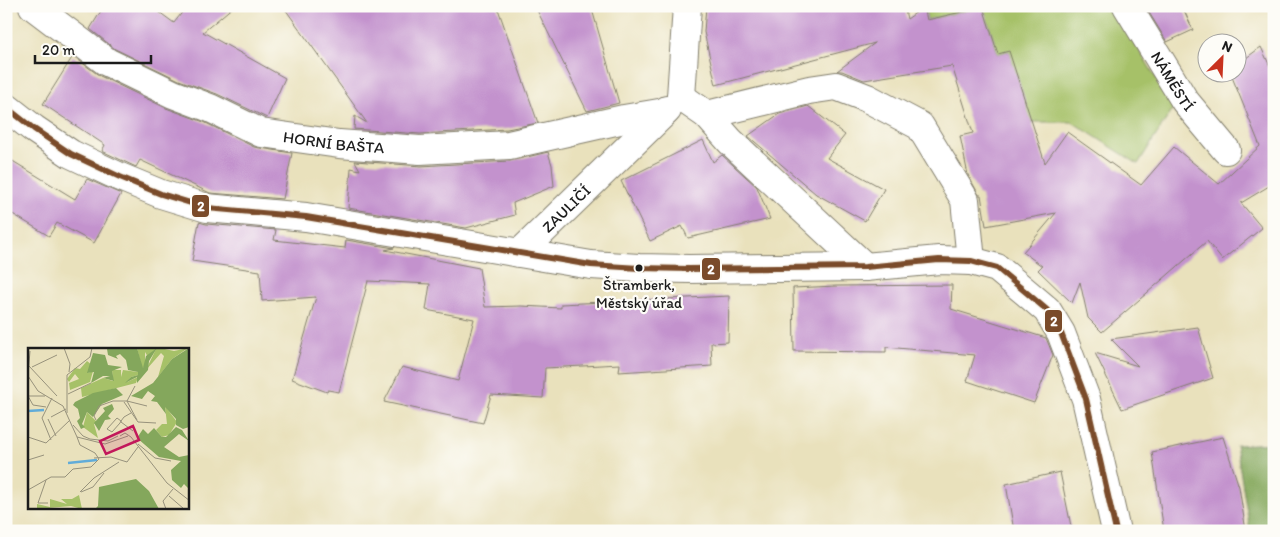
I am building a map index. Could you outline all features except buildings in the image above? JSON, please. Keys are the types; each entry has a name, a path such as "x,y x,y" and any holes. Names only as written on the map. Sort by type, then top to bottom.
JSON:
{"street":[{"name":"HORNÍ BAŠTA","path":"33,6 107,62 261,133 340,144 420,150 510,144 624,119 673,104"},
{"path":"687,6 673,104 707,115 730,141 865,267"},
{"name":"NÁMĚSTÍ","path":"1127,6 1185,102 1226,150"},
{"path":"707,115 809,90 836,86 866,98 920,126 966,200 971,261"},
{"name":"ZAULIČÍ","path":"520,253 673,104"},
{"path":"6,107 34,129 72,154 120,178 161,194 207,208 306,217 520,253"},
{"name":"ZAULIČÍ","path":"520,253 591,265 639,268 865,267 938,260 971,261 997,268 1047,310 1061,333 1086,399 1116,531"}],"green space":[{"path":"924,6 1112,6 1174,107 1138,164 1072,122 1026,122 1027,109 1009,51 998,54 983,7 927,20"},
{"path":"1274,443 1274,531 1250,531 1236,445"}],"transit line":[{"name":"2","path":"6,107 71,154 161,194 207,208 306,217 591,265 689,269 865,267 939,260 971,261 997,268 1047,310 1061,333 1086,399 1116,531"}],"place":[{"name":"Štramberk, Městský úřad","path":"639,268"}]}
